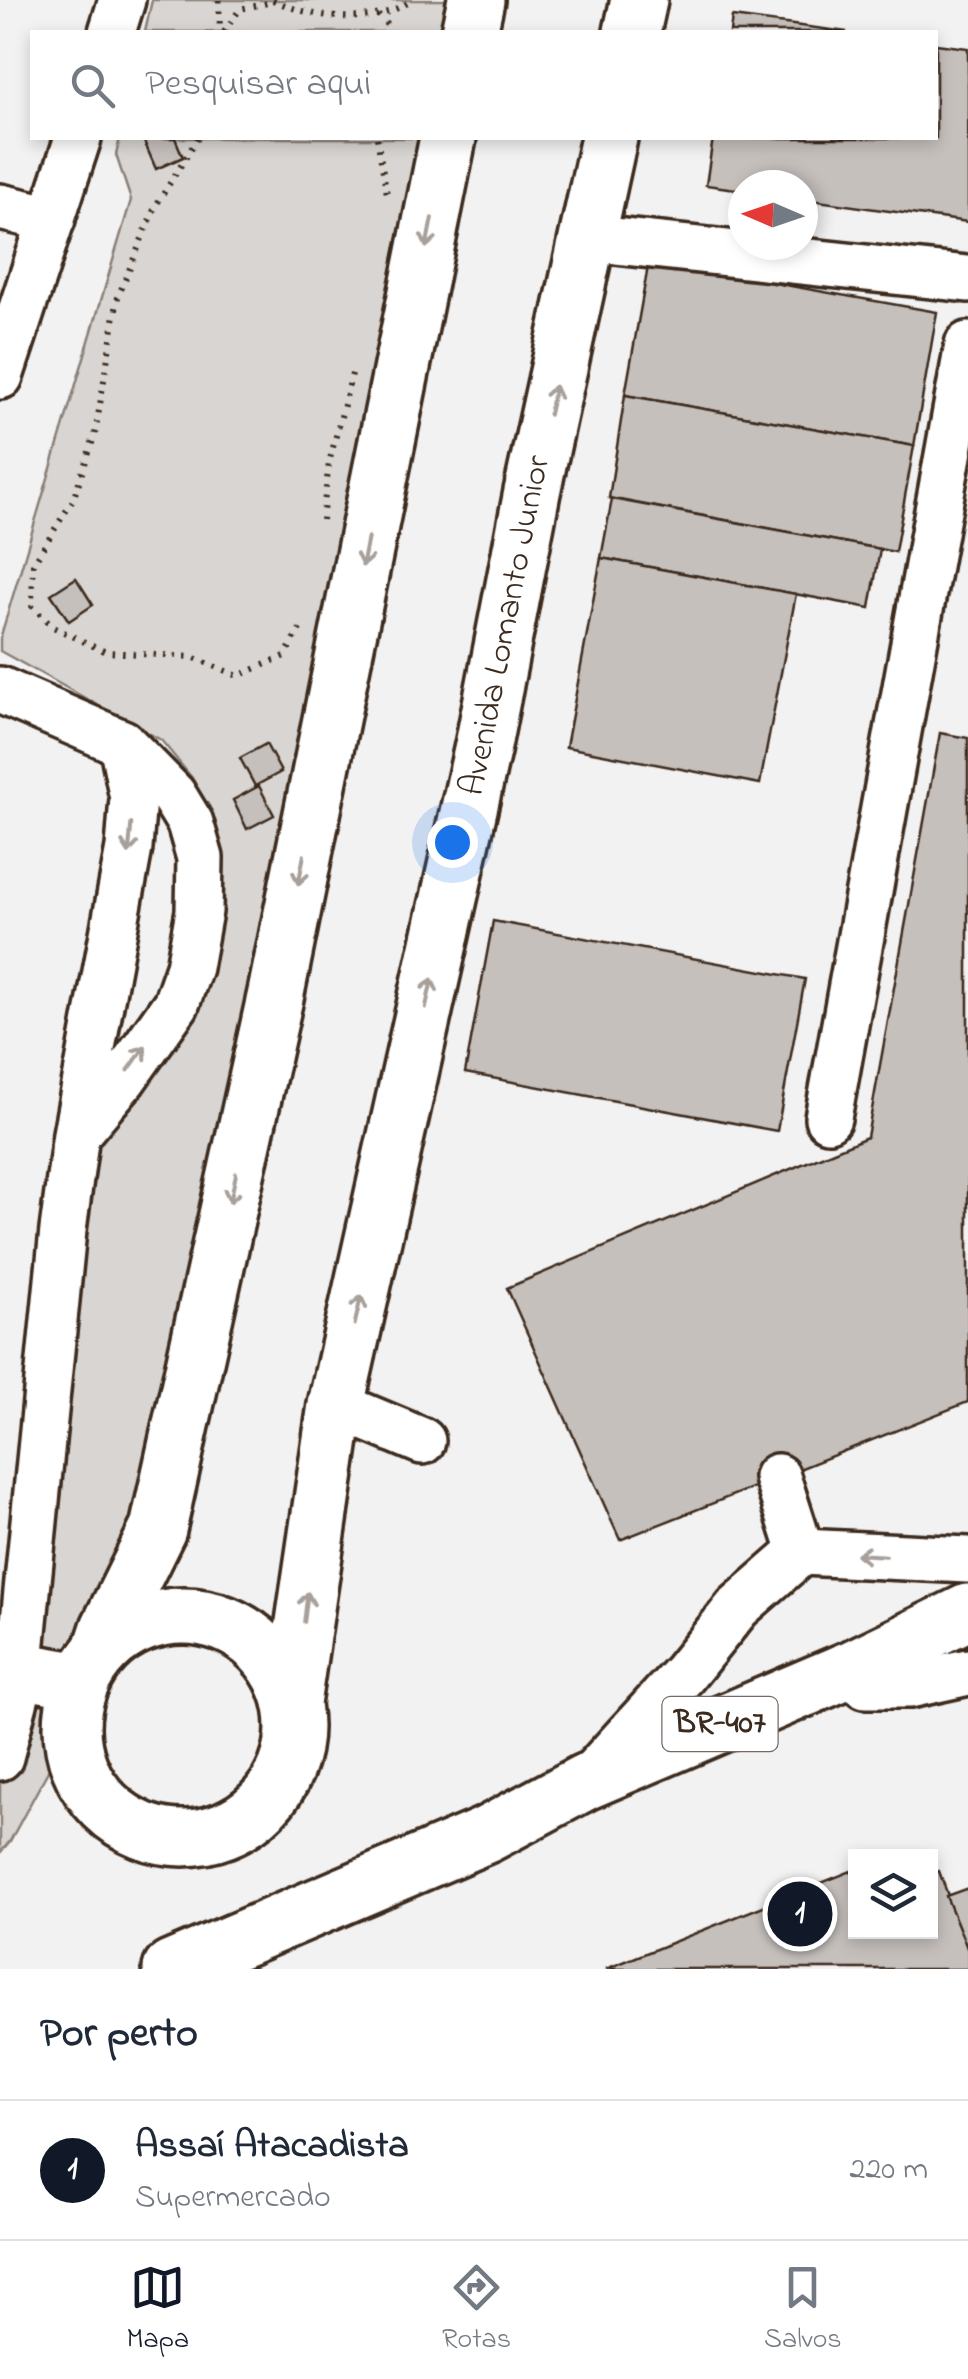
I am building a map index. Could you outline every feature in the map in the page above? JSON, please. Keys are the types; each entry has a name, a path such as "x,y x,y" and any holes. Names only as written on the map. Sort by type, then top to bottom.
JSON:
{"main road":[{"path":"470,30 476,0"},
{"path":"632,30 639,0"},
{"path":"12,1684 91,1666 128,1629 161,1617 196,1616 229,1625 258,1644 280,1671 292,1704 294,1739 285,1773 266,1802 239,1824 207,1837 172,1838 138,1830 109,1811 87,1783 74,1751 72,1716 91,1666 158,1530 272,1012 448,140"},
{"name":"Avenida Lomanto Junior","path":"292,1704 336,1405 484,746 532,492 609,140"},
{"name":"BR-407","path":"585,1782 855,1666 968,1612"},
{"path":"178,1967 486,1835 585,1782"}],"street":[{"path":"113,30 122,0"},
{"path":"0,376 77,140"},
{"path":"0,207 52,219"},
{"path":"586,238 968,280"},
{"path":"828,1118 968,346"},
{"path":"0,690 134,767 173,795 190,823 200,858 199,911 189,967 176,1004 76,1134"},
{"path":"0,1757 12,1684 63,1230 76,1134 130,848 134,767"},
{"path":"104,982 135,999 176,1004"},
{"path":"336,1405 422,1441"},
{"path":"778,1477 800,1552"},
{"path":"585,1782 684,1674 738,1607 800,1552 968,1560"},
{"path":"855,1666 866,1685 910,1685 968,1672"}],"path":[{"path":"219,0 222,30"},
{"path":"224,30 240,9 274,1 322,17 394,13 412,0"},
{"path":"377,14 390,30"},
{"path":"197,140 155,207 118,297 95,434 73,500 33,564 32,606 54,627 106,652 192,658 238,676 285,656 303,624"},
{"path":"377,140 390,215"},
{"path":"321,535 329,463 357,357"}],"shaded area":[{"path":"152,0 501,0 494,30 145,30"},
{"path":"120,140 469,140 93,1688 0,1853 0,1765 94,1131 168,1033 211,823 192,778 161,740 0,651 0,639 131,200 116,155"}],"building":[{"path":"732,17 832,30 730,30"},
{"path":"938,44 968,48 968,222 818,201 818,170 728,170 728,188 706,185 713,140 938,140"},
{"path":"143,140 176,140 183,157 156,169"},
{"path":"649,261 937,312 914,446 625,395"},
{"path":"625,395 914,446 895,552 609,498"},
{"path":"612,499 880,549 870,608 601,558"},
{"path":"601,558 796,594 760,784 566,747"},
{"path":"76,578 93,605 69,621 51,594"},
{"path":"940,733 968,738 968,1402 620,1540 507,1288 867,1137"},
{"path":"266,744 281,772 255,786 240,758"},
{"path":"259,786 274,815 247,829 233,800"},
{"path":"493,921 805,979 777,1131 465,1073"},
{"path":"939,1871 968,1950 968,1969 606,1969 848,1872 848,1939 938,1939"},
{"path":"968,1888 968,1950 946,1896"}],"place":[{"name":"Assaí Atacadista","path":"800,1914"}]}
